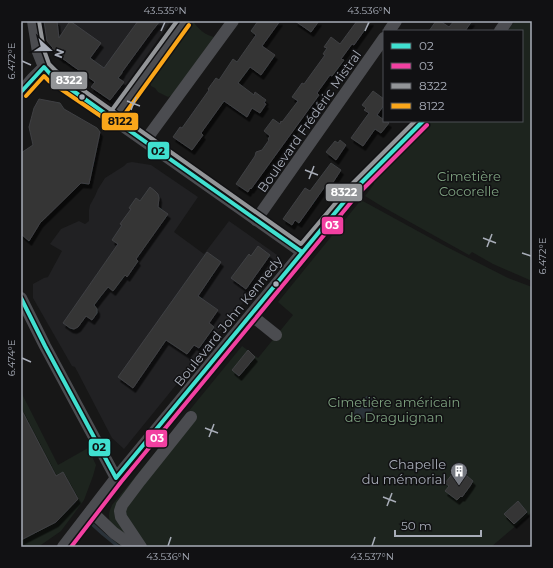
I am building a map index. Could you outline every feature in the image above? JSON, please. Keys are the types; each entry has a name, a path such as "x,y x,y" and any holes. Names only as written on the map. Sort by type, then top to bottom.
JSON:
{"street":[{"path":"33,21 38,52 44,67 52,76 114,118 302,252"},
{"path":"114,118 184,21"},
{"path":"145,141 233,21"},
{"path":"390,30 396,21"},
{"path":"501,30 507,21"},
{"name":"Boulevard Frédéric Mistral","path":"256,220 383,39"},
{"path":"21,92 44,67"},
{"name":"Boulevard John Kennedy","path":"63,547 116,478 353,191 422,122"},
{"path":"21,298 116,478"},
{"path":"251,315 276,335"},
{"path":"141,547 121,517 120,511 122,505 140,480 192,417"},
{"path":"91,511 114,533 134,547"}],"shaded area":[{"path":"44,21 171,21 113,103 91,87 95,82 51,50 52,47 47,41"},
{"path":"132,162 151,165 198,197 174,232 204,254 229,221 280,257 124,449 112,438 75,367 72,366 33,298 33,284 48,277 62,251 50,244 61,229 79,221 85,224 89,221 90,205 105,178 127,163"},
{"path":"367,396 374,399 374,407 368,415 358,420 354,416 356,407 359,402"}],"green space":[{"path":"193,21 202,31 214,37 172,95 168,97 158,92 151,86 150,81"},
{"name":"Cimetière Cocorelle","path":"515,21 532,21 532,281 493,264 472,252 469,255 365,196 374,184 374,177 430,122 523,122 523,30 508,30"},
{"name":"Cimetière américain de Draguignan","path":"361,200 445,246 508,278 532,287 532,512 491,547 123,547 114,541 112,538 109,515 112,505 242,346 258,358 293,315 278,302"},
{"path":"21,392 58,465 88,448 96,465 84,500 61,531 38,547 21,547"}],"building":[{"path":"44,21 57,21 59,38 70,21 101,43 90,58 104,68 138,21 160,21 118,78 124,82 110,100 91,87 95,82 62,59 52,50 53,48 47,41"},
{"path":"258,21 280,21 262,46 275,55 261,75 250,67 238,83 254,95 255,92 266,100 264,103 266,104 260,113 252,108 247,117 224,101 201,133 203,135 192,150 173,137 180,127 182,128 216,78 219,80 233,59 237,62 256,35 251,31"},
{"path":"295,21 319,21 311,32"},
{"path":"357,21 371,21 354,45 352,44 341,59 344,60 332,76 330,75 317,93 319,95 251,189 250,188 248,192 236,184 255,156 256,152 262,150 269,140 268,139 270,136 264,131 273,119 280,124 298,101 292,97 302,83 304,84 325,55 323,54 327,48 324,47 331,37 340,44"},
{"path":"436,21 440,21 449,27 454,21 472,21 466,30 430,30"},
{"path":"373,91 383,98 383,106 377,115 383,119 383,122 389,123 381,133 375,129 363,146 351,138 369,113 364,110 366,108 362,105"},
{"path":"39,99 60,103 64,109 97,128 100,132 89,184 81,183 40,223 29,241 21,234 21,153 33,145 29,127 34,108"},
{"path":"340,140 346,145 336,160 326,152 335,141 338,143"},
{"path":"331,163 341,170 330,187 326,185 299,223 295,220 292,225 283,219 305,188 310,191"},
{"path":"150,187 158,194 158,207 168,214 136,259 138,261 127,277 125,275 113,291 108,287 94,305 97,309 97,313 92,320 86,316 78,327 74,329 70,328 63,323 118,244 112,240 122,225 120,224 131,209 129,208 136,198 140,201"},
{"path":"258,246 270,255 246,289 231,278 249,254 251,256"},
{"path":"207,252 221,262 198,296 218,310 209,323 214,327 199,348 194,345 187,354 166,340 133,388 118,377"},
{"path":"248,350 255,357 239,376 232,370"},
{"path":"21,409 56,476 63,472 78,499 56,522 21,540"},
{"name":"Chapelle du mémorial","path":"461,471 473,481 462,497 461,496 457,500 445,491 449,486 445,483 454,472 458,475"},
{"path":"518,501 527,512 514,524 504,514"}],"waterway":[{"path":"92,524 119,547"}],"transit line":[{"name":"8322","path":"39,21 44,50 49,64 56,71 301,244 349,187 414,122"},
{"name":"8322","path":"109,114 177,21"},
{"name":"8122","path":"26,96 44,76 49,81 111,123 116,124 119,122 189,25"},
{"name":"02","path":"21,92 44,67 52,76 302,252"},
{"name":"02","path":"21,298 116,478 353,191 422,122"},
{"name":"03","path":"71,547 121,482 357,195 427,125"}],"place":[{"name":"Chapelle du mémorial","path":"459,486"}]}
